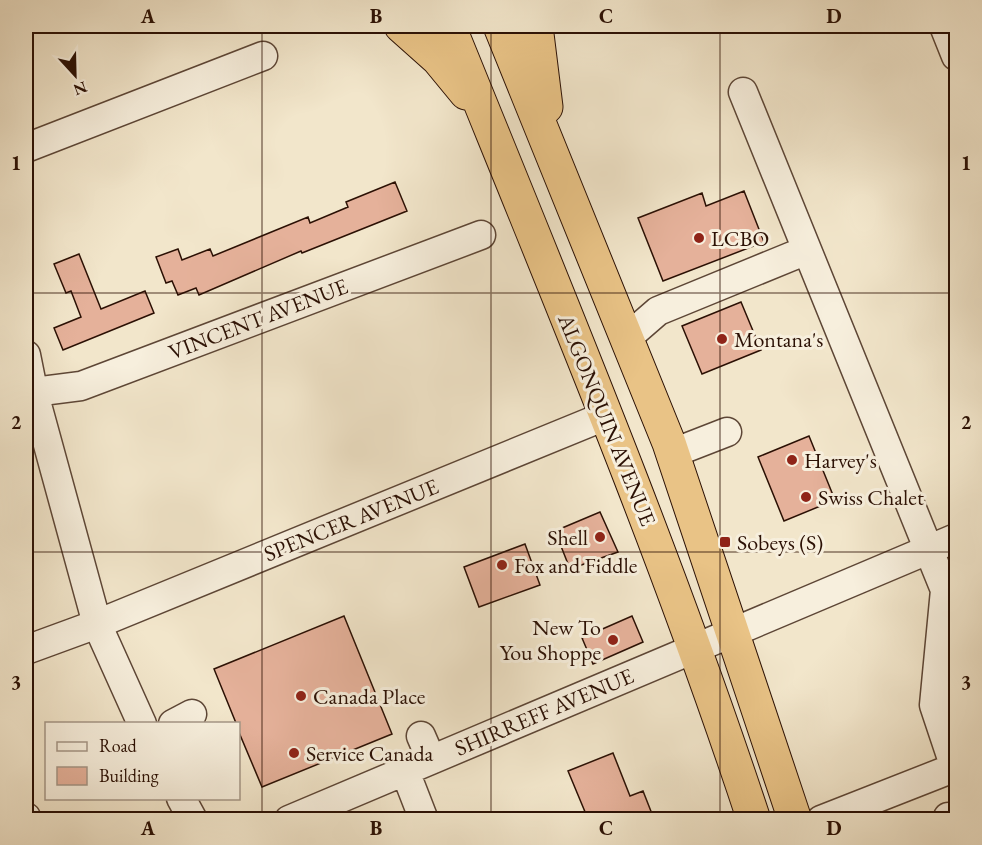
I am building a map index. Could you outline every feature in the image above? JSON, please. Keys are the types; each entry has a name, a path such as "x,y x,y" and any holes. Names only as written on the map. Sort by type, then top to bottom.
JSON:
{"highway":[{"path":"401,26 438,59 487,120"},
{"name":"ALGONQUIN AVENUE","path":"449,26 696,648 754,819"},
{"name":"ALGONQUIN AVENUE","path":"500,26 628,337 673,453 795,819"},
{"path":"536,26 553,156"}],"street":[{"path":"944,26 957,56"},
{"path":"26,148 263,56"},
{"path":"743,92 945,590 945,701 956,768 821,819"},
{"name":"VINCENT AVENUE","path":"29,391 81,386 481,235"},
{"path":"628,337 658,311 807,250"},
{"path":"26,355 29,391 97,624 142,722"},
{"name":"SPENCER AVENUE","path":"26,650 97,624 605,416"},
{"path":"673,453 727,432"},
{"name":"SHIRREFF AVENUE","path":"290,819 405,771 426,748 696,648 957,538"},
{"path":"405,771 424,819"},
{"path":"182,800 193,819"}],"building":[{"path":"395,182 407,211 302,253 301,251 199,295 196,288 178,295 172,281 166,283 156,257 178,249 182,260 210,249 213,256 308,217 310,223 348,207 346,202"},
{"path":"744,191 764,242 663,281 638,218 702,193 706,206"},
{"path":"79,254 101,309 145,291 154,313 63,350 54,328 81,317 71,291 66,293 54,264"},
{"path":"741,302 761,350 702,374 682,326"},
{"path":"809,436 835,500 784,521 758,457"},
{"path":"600,512 618,552 570,569 555,531"},
{"path":"525,544 540,585 479,607 464,567"},
{"name":"Canada Place","path":"344,616 392,734 262,787 240,735 240,722 236,722 214,669"},
{"name":"New To You Shoppe","path":"632,616 643,642 593,664 582,638"},
{"path":"613,753 630,796 643,791 654,819 588,819 568,771"}],"place":[{"name":"LCBO","path":"699,238"},
{"name":"Montana's","path":"722,339"},
{"name":"Harvey's","path":"792,460"},
{"name":"Swiss Chalet","path":"806,497"},
{"name":"Shell","path":"600,537"},
{"name":"Sobeys (S)","path":"725,542"},
{"name":"Fox and Fiddle","path":"502,565"},
{"name":"New To You Shoppe","path":"613,640"},
{"name":"Canada Place","path":"301,696"},
{"name":"Service Canada","path":"294,753"}]}
